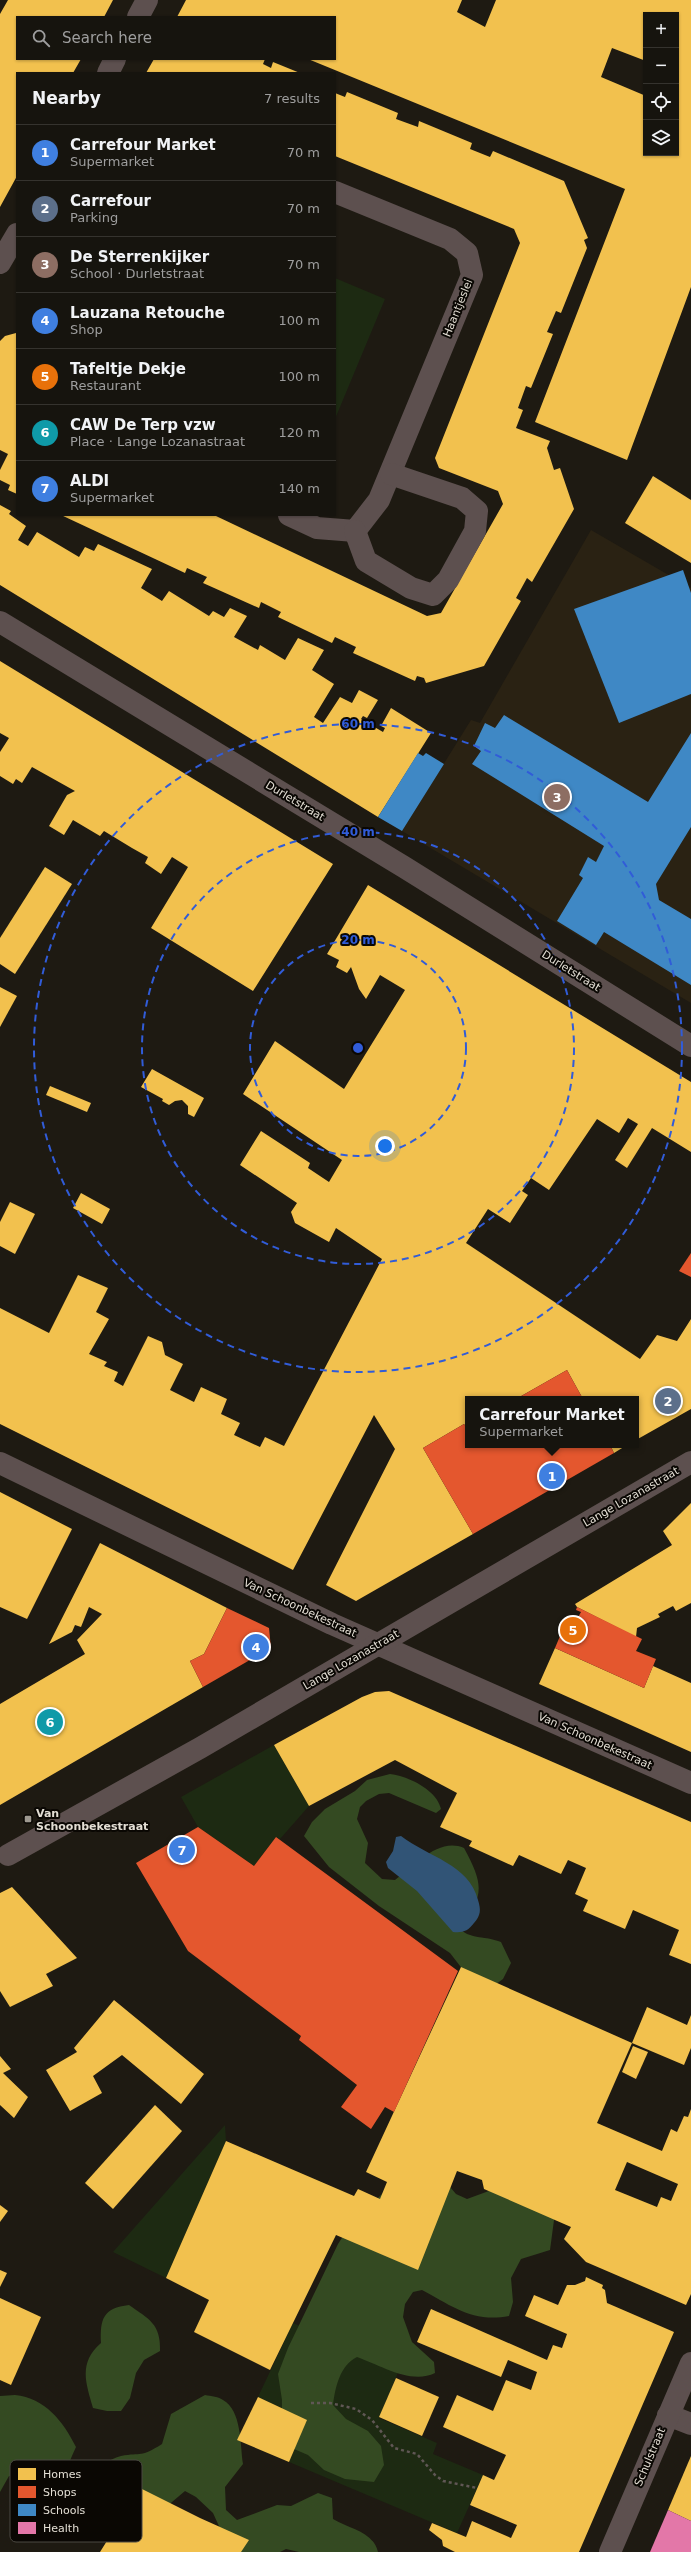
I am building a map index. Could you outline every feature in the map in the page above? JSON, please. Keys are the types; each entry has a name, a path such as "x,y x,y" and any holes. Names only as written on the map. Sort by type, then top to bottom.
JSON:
{"street":[{"path":"139,16 147,0"},
{"path":"108,72 114,60"},
{"name":"Haantjeslei","path":"336,192 450,239 467,253 472,275 391,474 379,500 355,531"},
{"path":"5,260 16,236"},
{"path":"291,516 317,528 355,531 366,561 411,588 433,595 448,580 475,531 477,511 462,498 391,474"},
{"name":"Durletstraat","path":"0,622 411,871 691,1046"},
{"name":"Lange Lozanastraat","path":"8,1855 200,1748 691,1462"},
{"name":"Van Schoonbekestraat","path":"0,1463 378,1644 691,1783"},
{"name":"Schulstraat","path":"610,2552 691,2362"},
{"path":"668,2415 691,2424"}],"path":[{"path":"311,2403 330,2402 356,2409 372,2420 394,2448 417,2454 434,2475 443,2481 477,2488"}],"shaded area":[{"path":"591,530 691,588 691,1003 402,831 471,720 480,723"}],"green space":[{"path":"336,278 385,299 336,417"},
{"path":"274,1745 309,1806 280,1839 276,1837 254,1866 198,1827 181,1797"},
{"path":"390,1774 397,1775 421,1785 434,1796 441,1809 436,1813 389,1793 379,1794 366,1801 360,1807 357,1819 368,1843 365,1863 382,1879 395,1880 427,1855 436,1850 445,1846 464,1848 475,1872 479,1890 474,1907 461,1930 469,1935 501,1942 511,1963 503,1979 492,1987 467,1975 450,1953 379,1906 329,1867 304,1836 312,1822 325,1809 355,1791 367,1780"},
{"path":"225,2125 226,2141 166,2278 113,2252"},
{"path":"445,2181 456,2194 467,2199 497,2188 556,2205 550,2250 521,2259 511,2278 513,2302 509,2316 496,2318 474,2315 463,2312 422,2290 413,2292 405,2304 403,2317 412,2342 434,2362 435,2373 416,2377 406,2375 385,2369 357,2357 346,2365 337,2384 333,2405 346,2419 368,2431 381,2446 384,2465 374,2482 345,2479 324,2470 308,2455 287,2446 282,2433 282,2400 278,2374 288,2348 338,2244 349,2227 383,2193"},
{"path":"129,2305 148,2319 156,2328 160,2342 160,2351 144,2360 136,2373 130,2398 121,2411 107,2411 93,2408 86,2382 89,2358 101,2343 101,2327 108,2312"},
{"path":"293,2323 399,2370 379,2418 437,2443 433,2454 483,2475 457,2533 289,2462 307,2420 258,2397"},
{"path":"15,2395 26,2397 44,2406 59,2420 76,2447 70,2460 10,2460 10,2476 0,2492 0,2396"},
{"path":"205,2395 217,2397 223,2400 234,2412 239,2429 243,2464 225,2487 226,2510 237,2520 277,2505 291,2506 318,2493 332,2498 333,2519 366,2535 371,2539 378,2552 299,2552 286,2549 280,2552 240,2552 223,2535 213,2513 196,2497 185,2491 159,2513 142,2532 142,2460 111,2460 121,2456 145,2453 162,2444 171,2414"},
{"path":"111,2542 132,2542 127,2548"}],"water":[{"path":"401,1836 457,1869 466,1878 473,1888 480,1910 478,1917 472,1926 467,1930 462,1932 453,1932 417,1891 388,1868 386,1862 393,1851 396,1837"}],"building: Homes":[{"path":"8,0 113,0 105,16 16,16 16,60 80,60 74,72 16,72 16,178 0,207 0,14"},
{"path":"186,0 462,0 457,12 485,27 496,0 691,0 691,287 627,460 535,422 625,189 310,60 336,60 336,16 178,16"},
{"path":"153,60 265,60 263,64 271,68 273,62 298,72 147,72"},
{"path":"347,92 398,113 396,119 418,127 419,121 472,143 470,149 490,157 493,151 564,181 588,238 584,240 587,248 561,313 556,311 547,332 553,334 531,388 526,386 518,408 523,410 516,428 550,441 547,448 554,470 560,468 574,509 532,582 527,578 516,598 521,601 484,666 426,683 424,678 417,676 415,681 353,653 356,647 335,637 332,643 278,617 281,612 261,602 259,608 203,583 207,577 187,568 185,573 63,516 216,516 427,616 441,613 503,504 498,491 439,468 435,458 520,243 514,229 336,156 336,93 345,97"},
{"path":"16,333 16,494 8,490 10,485 0,480 0,470 8,454 0,450 0,341 5,336"},
{"path":"653,476 691,500 691,563 625,523"},
{"path":"0,505 11,511 9,514 26,526 18,540 28,546 37,532 79,557 85,547 94,551 98,544 152,569 141,588 162,601 169,591 209,616 213,611 224,617 230,608 247,616 234,637 258,650 260,645 285,660 298,638 324,650 312,670 334,684 314,717 323,723 340,697 352,703 359,690 378,700 367,718 363,716 361,719 371,725 383,732 385,728 381,726 391,708 431,733 378,817 0,585"},
{"path":"0,661 333,864 253,991 151,928 188,867 172,857 161,874 145,863 148,857 104,831 100,836 73,820 64,835 49,826 67,795 75,791 32,767 22,783 16,779 13,784 0,776 0,752 9,738 0,733"},
{"path":"45,867 72,884 15,974 0,964 0,938"},
{"path":"368,885 691,1082 691,1152 652,1128 627,1168 615,1160 638,1124 628,1118 619,1133 597,1119 549,1190 531,1178 522,1191 528,1195 510,1223 488,1209 466,1243 640,1359 657,1335 677,1341 691,1319 691,1409 639,1438 639,1396 581,1396 567,1370 521,1396 465,1396 465,1426 464,1424 423,1448 473,1534 356,1601 326,1585 395,1449 374,1415 293,1570 0,1424 0,1308 49,1333 78,1275 108,1288 96,1312 109,1319 89,1354 107,1362 104,1366 118,1372 114,1381 123,1386 148,1336 162,1342 165,1355 183,1364 170,1390 194,1402 201,1387 227,1399 221,1414 240,1423 234,1435 260,1447 265,1437 284,1446 382,1259 336,1228 329,1242 295,1223 291,1212 297,1203 240,1165 261,1131 310,1163 308,1168 329,1182 342,1160 243,1094 275,1041 344,1089 405,990 380,975 366,999 359,989 351,967 347,973 336,967 339,960 327,954"},
{"path":"0,987 17,996 0,1027"},
{"path":"152,1069 204,1098 194,1117 188,1114 188,1106 182,1100 175,1101 169,1105 162,1101 163,1099 141,1087"},
{"path":"50,1086 91,1103 87,1112 46,1095"},
{"path":"81,1193 110,1209 102,1224 73,1208"},
{"path":"10,1202 35,1214 15,1254 0,1246 0,1222"},
{"path":"612,1448 622,1448 614,1453"},
{"path":"0,1492 72,1529 27,1619 0,1607"},
{"path":"691,1503 691,1603 676,1611 673,1606 658,1614 660,1617 637,1628 636,1637 577,1607 575,1604 672,1545 663,1531"},
{"path":"100,1543 227,1608 204,1654 190,1661 203,1687 0,1805 0,1704 85,1654 77,1640 102,1614 89,1607 81,1627 75,1625 72,1632 49,1644"},
{"path":"555,1648 644,1688 653,1666 691,1683 691,1752 539,1684"},
{"path":"389,1691 691,1822 691,1964 669,1955 679,1930 633,1910 625,1929 583,1911 588,1900 575,1894 586,1868 568,1860 561,1874 519,1855 513,1866 469,1846 472,1841 440,1827 457,1793 395,1760 309,1806 274,1745 362,1697 375,1692"},
{"path":"12,1887 77,1958 46,1974 53,1986 10,2007 0,1991 0,1893"},
{"path":"461,1967 632,2043 597,2123 662,2151 671,2129 677,2132 684,2116 688,2117 691,2109 691,2294 686,2305 586,2262 564,2239 571,2227 484,2189 482,2180 457,2171 418,2270 336,2235 270,2370 194,2332 209,2300 166,2278 226,2141 354,2196 358,2189 380,2199 387,2182 366,2172","holes":["627,2162 678,2184 671,2201 661,2197 657,2207 615,2190"]},
{"path":"114,2000 204,2074 181,2104 122,2055 93,2076 102,2093 70,2111 46,2070 77,2052 74,2048"},
{"path":"647,2007 687,2025 691,2015 691,2048 684,2065 632,2043"},
{"path":"633,2046 648,2052 636,2079 622,2072"},
{"path":"0,2056 11,2069 3,2073 28,2097 14,2118 0,2105"},
{"path":"155,2105 182,2131 113,2209 85,2183"},
{"path":"0,2205 8,2211 0,2222"},
{"path":"0,2270 7,2273 0,2287"},
{"path":"586,2277 603,2285 602,2288 605,2290 607,2303 674,2332 579,2552 455,2552 443,2546 442,2540 429,2530 432,2523 466,2537 472,2521 511,2538 517,2525 470,2505 483,2475 494,2480 506,2455 443,2427 457,2395 493,2411 506,2380 531,2390 537,2372 508,2360 501,2377 417,2342 431,2309 547,2360 553,2345 562,2348 567,2334 525,2316 534,2295 558,2305 567,2285 575,2285 585,2281"},
{"path":"0,2298 41,2317 11,2385 0,2380"},
{"path":"396,2378 439,2397 422,2436 379,2417"},
{"path":"258,2397 307,2420 289,2462 237,2440"},
{"path":"691,2456 691,2521 668,2510"},
{"path":"142,2489 200,2518 249,2540 241,2552 100,2552 106,2542 142,2542"}],"building: Shops":[{"path":"691,1253 691,1277 679,1271"},
{"path":"567,1370 581,1396 521,1396"},
{"path":"464,1424 465,1448 612,1448 614,1453 473,1534 423,1448"},
{"path":"577,1607 642,1639 636,1651 656,1659 644,1688 555,1648 568,1617 576,1621 581,1612 576,1610"},
{"path":"227,1608 269,1628 271,1648 203,1687 190,1661 204,1654"},
{"path":"198,1827 254,1866 276,1837 458,1971 394,2112 385,2107 371,2129 341,2107 357,2085 299,2040 301,2036 188,1951 136,1863"}],"building: Schools":[{"path":"683,570 691,593 691,694 619,723 574,609"},
{"path":"504,715 648,802 691,733 691,827 656,884 659,900 691,919 691,985 604,932 596,945 557,921 583,878 579,875 588,857 596,862 604,846 472,764 481,751 474,746 485,723 495,728"},
{"path":"418,753 423,756 426,753 444,764 402,831 378,817"}],"building: Health":[{"path":"668,2510 691,2521 691,2552 650,2552"}],"place":[{"name":"De Sterrenkijker","path":"557,797"},
{"name":"Carrefour","path":"668,1401"},
{"name":"Carrefour Market","path":"552,1476"},
{"name":"Tafeltje Dekje","path":"573,1630"},
{"name":"Lauzana Retouche","path":"256,1647"},
{"name":"CAW De Terp vzw","path":"50,1722"},
{"name":"Van Schoonbekestraat","path":"28,1819"},
{"name":"ALDI","path":"182,1850"}]}
